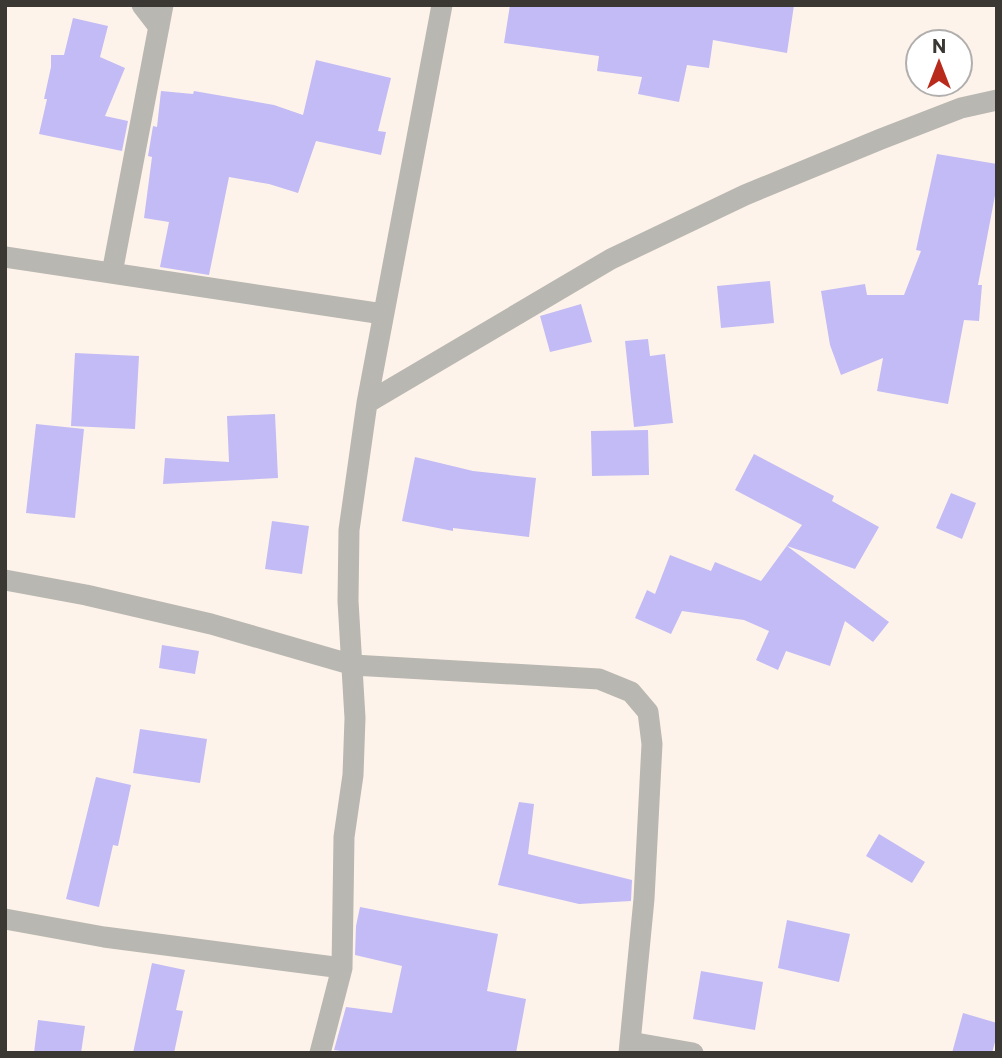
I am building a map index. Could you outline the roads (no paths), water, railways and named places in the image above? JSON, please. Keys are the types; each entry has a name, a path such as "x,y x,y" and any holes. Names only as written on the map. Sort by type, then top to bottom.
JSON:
{"street":[{"path":"142,5 159,27"},
{"path":"112,273 163,5"},
{"path":"320,1053 342,968 344,837 353,775 353,665 348,601 349,530 367,403 442,5"},
{"path":"367,403 611,259 746,195 881,139 961,108 997,100"},
{"path":"5,257 383,314"},
{"path":"5,580 211,624 353,665 599,679 631,692 648,712 652,744 644,899 630,1047 693,1053"},
{"path":"5,919 104,937 342,968"}]}
